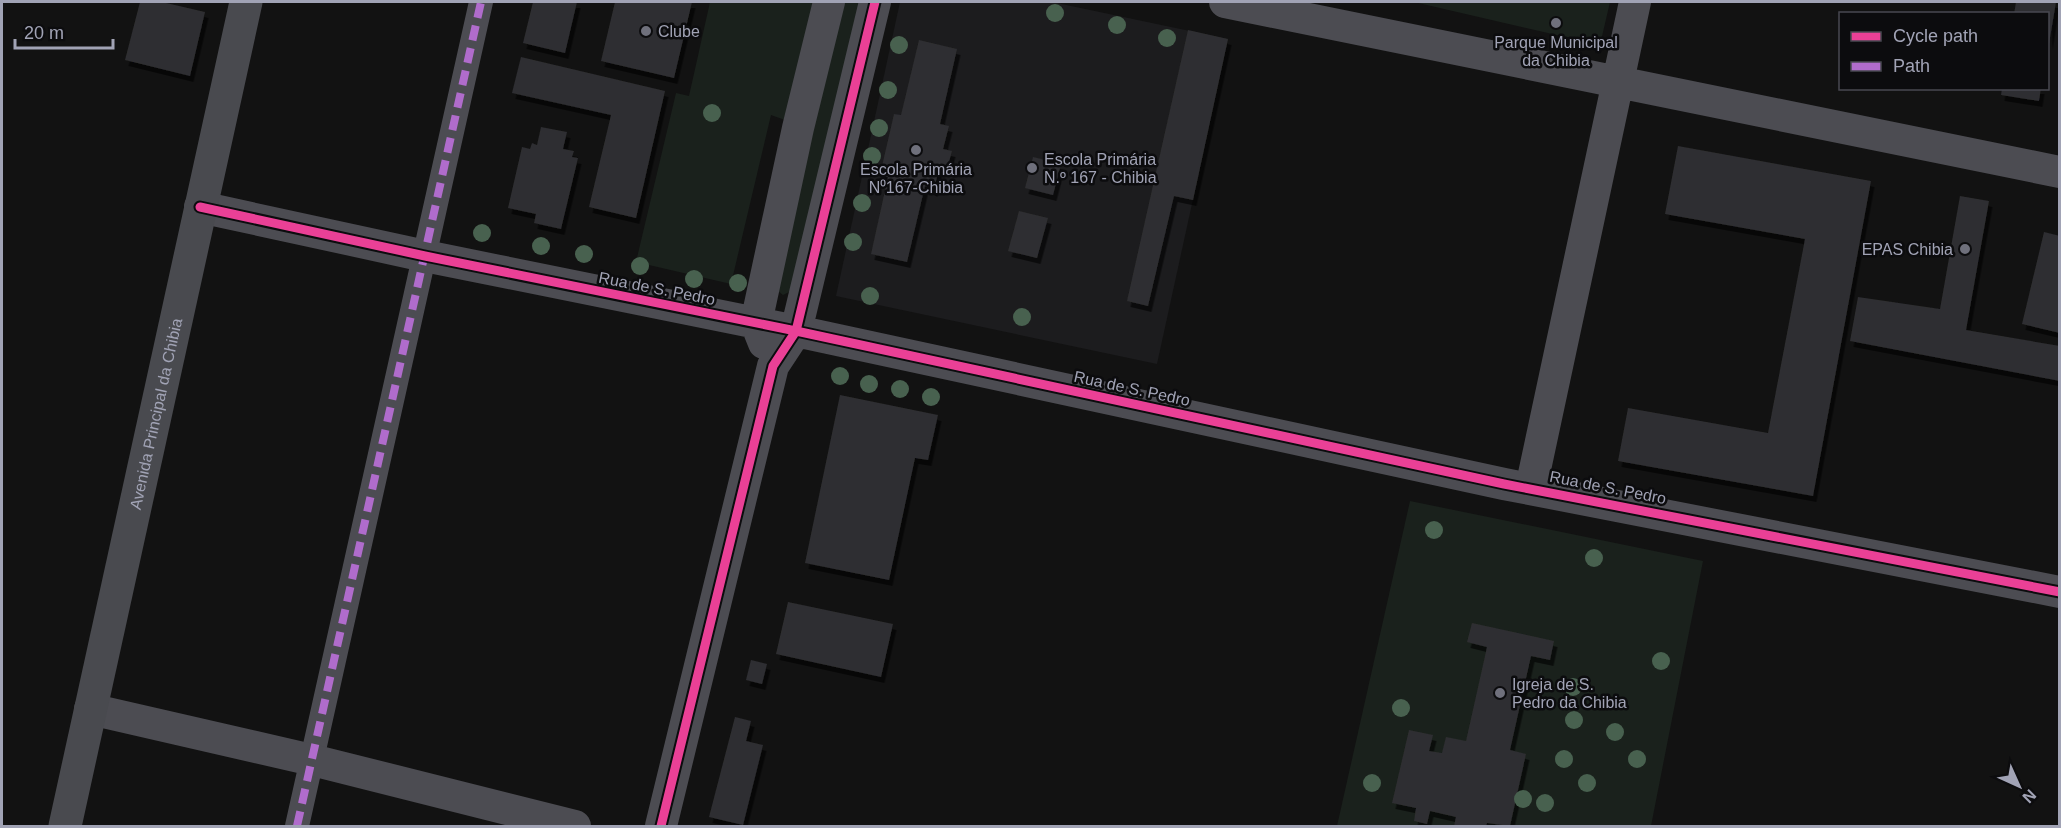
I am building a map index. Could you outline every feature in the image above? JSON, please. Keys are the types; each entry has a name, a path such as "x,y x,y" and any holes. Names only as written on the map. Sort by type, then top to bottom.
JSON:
{"main road":[{"name":"Avenida Principal da Chibia","path":"65,826 246,2"}],"street":[{"path":"297,826 482,2"},
{"path":"773,366 756,323 828,2"},
{"path":"662,826 773,366 796,331 876,2"},
{"path":"1225,2 2060,172"},
{"path":"1531,488 1635,2"},
{"name":"Rua de S. Pedro","path":"200,207 424,256 796,331 1504,484 2060,592"},
{"path":"90,709 312,760 575,826"}],"shaded area":[{"path":"710,2 813,2 785,120 771,115 731,284 636,262 676,93 689,96"},
{"path":"844,2 862,2 792,288 783,295 776,286"},
{"name":"Escola Primária N.º 167 - Chibia","path":"900,2 1052,2 1228,39 1157,364 836,296"},
{"name":"Parque Municipal da Chibia","path":"1414,2 1610,2 1600,45"},
{"path":"1410,501 1703,561 1651,826 1337,826"}],"building":[{"path":"140,2 162,2 205,12 190,76 125,60"},
{"path":"533,2 577,2 565,53 523,43"},
{"name":"Clube","path":"615,2 692,2 674,78 601,61"},
{"path":"2016,2 2056,2 2049,44 2049,12 2014,12"},
{"path":"1188,30 1228,39 1193,200 1174,196 1148,306 1127,301"},
{"name":"Escola Primária N⁰167-Chibia","path":"919,40 957,49 940,124 949,126 943,149 952,151 947,169 939,167 934,191 925,186 907,262 871,254 888,177 880,175 894,114 901,115"},
{"path":"521,57 665,91 636,218 589,207 611,115 512,93"},
{"path":"2002,90 2041,90 2039,101 2001,95"},
{"path":"541,127 567,132 563,149 574,151 572,157 578,158 561,229 534,223 536,214 508,208 522,147 530,149 532,143 537,145"},
{"path":"1678,146 1871,181 1813,496 1618,461 1628,408 1768,433 1805,239 1665,214"},
{"path":"1033,157 1061,164 1053,195 1025,188"},
{"name":"EPAS Chibia","path":"1960,196 1989,201 1966,330 2060,346 2060,381 1850,341 1858,297 1940,309"},
{"path":"1019,211 1048,218 1037,258 1008,251"},
{"path":"2044,232 2060,236 2060,333 2022,324"},
{"path":"840,395 938,415 928,460 915,458 889,580 805,563"},
{"path":"788,602 893,624 881,677 776,654"},
{"name":"Igreja de S. Pedro da Chibia","path":"1472,623 1554,641 1550,660 1531,656 1510,750 1526,754 1510,826 1487,823 1486,826 1454,826 1456,817 1430,811 1427,824 1414,821 1416,808 1392,803 1409,730 1433,735 1429,751 1442,753 1446,737 1466,741 1487,647 1467,642"},
{"path":"751,660 767,664 762,684 746,680"},
{"path":"735,717 751,721 746,741 763,745 743,825 709,817"}],"marked path":[{"path":"297,826 481,2"}],"cycle path":[{"path":"661,826 773,366 796,331 875,2"},
{"path":"200,207 425,256 796,331 1504,484 2060,592"}],"place":[{"name":"Parque Municipal da Chibia","path":"1556,23"},
{"name":"Clube","path":"646,31"},
{"name":"Escola Primária N⁰167-Chibia","path":"916,150"},
{"name":"Escola Primária N.º 167 - Chibia","path":"1032,168"},
{"name":"EPAS Chibia","path":"1965,249"},
{"name":"Igreja de S. Pedro da Chibia","path":"1500,693"}]}
